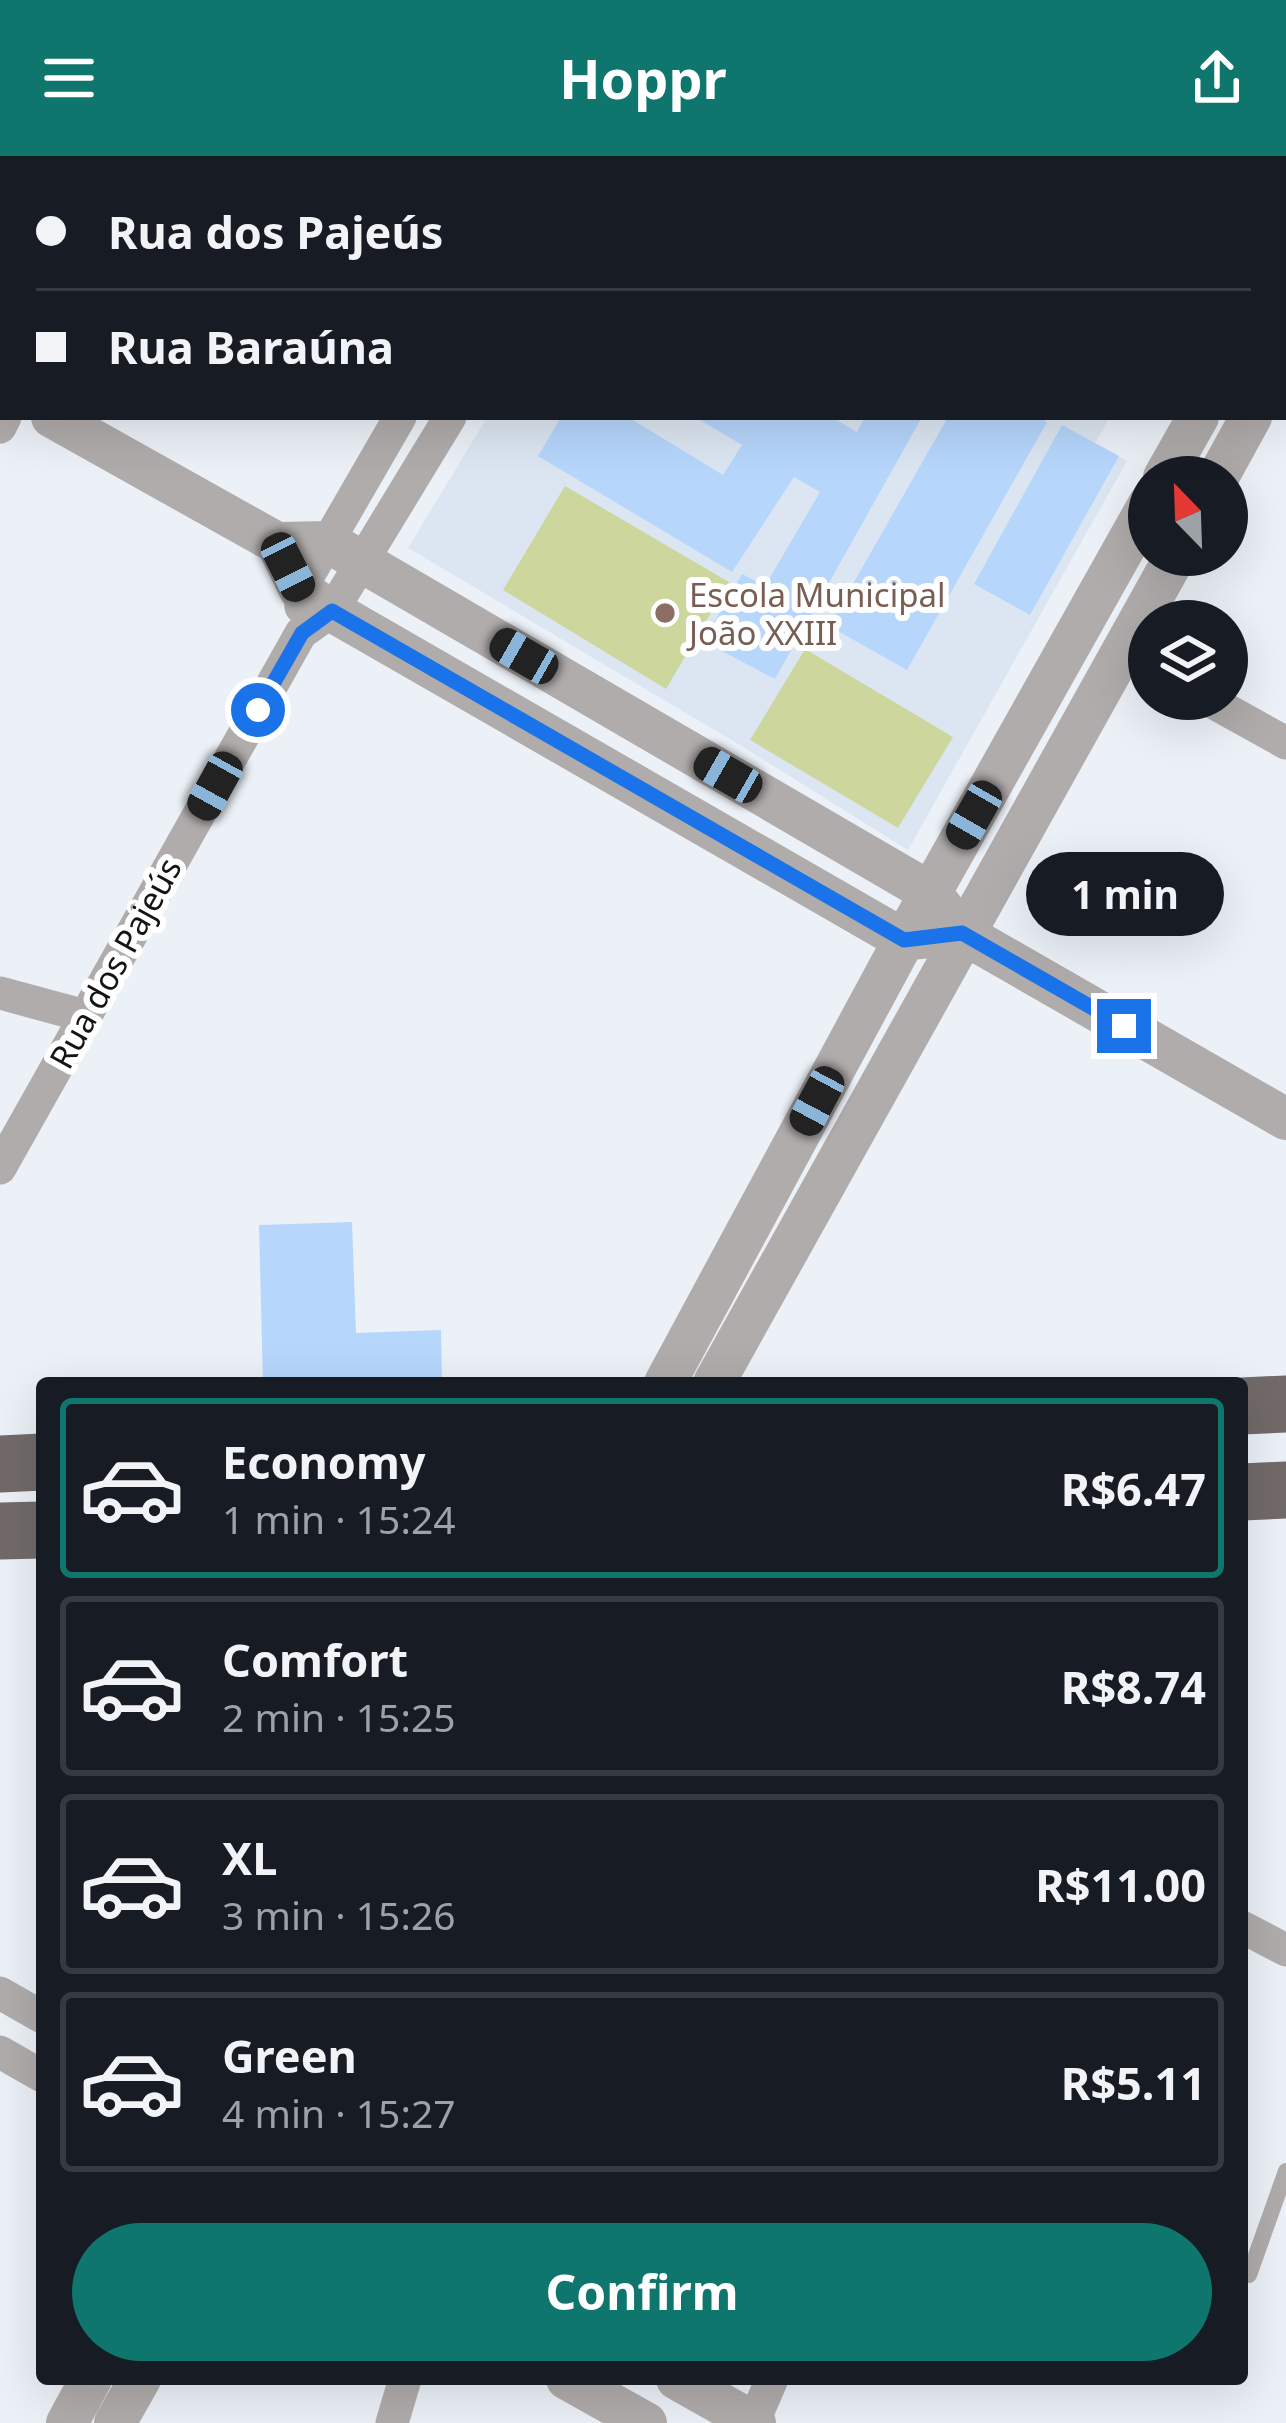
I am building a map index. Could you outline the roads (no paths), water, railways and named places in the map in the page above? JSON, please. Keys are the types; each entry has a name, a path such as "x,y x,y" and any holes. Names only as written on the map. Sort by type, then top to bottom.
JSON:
{"highway":[{"path":"0,1464 36,1462"},
{"path":"1248,1492 1286,1490"},
{"path":"0,1531 36,1530"}],"street":[{"path":"57,420 277,543 345,552 931,892 962,933 1286,1118"},
{"name":"Rua dos Pajeús","path":"0,1168 345,552 399,420"},
{"name":"Rua dos Pajeús","path":"345,552 448,420"},
{"path":"1176,456 1196,420"},
{"path":"1230,456 1249,420"},
{"path":"667,1377 904,940 1128,541"},
{"path":"277,543 311,611 904,940 962,933"},
{"path":"716,1377 962,933 1128,673"},
{"path":"1245,720 1286,743"},
{"path":"0,993 85,1016"},
{"path":"1248,1930 1286,1950"},
{"path":"0,1994 36,2014"},
{"path":"0,2052 36,2073"},
{"path":"67,2423 88,2385"},
{"path":"116,2423 137,2385"},
{"path":"392,2423 403,2385"},
{"path":"578,2385 646,2423"},
{"path":"688,2385 754,2423 770,2385"}],"lane":[{"path":"1250,2275 1286,2171"}],"place":[{"name":"Escola Municipal João XXIII","path":"665,613"}]}
